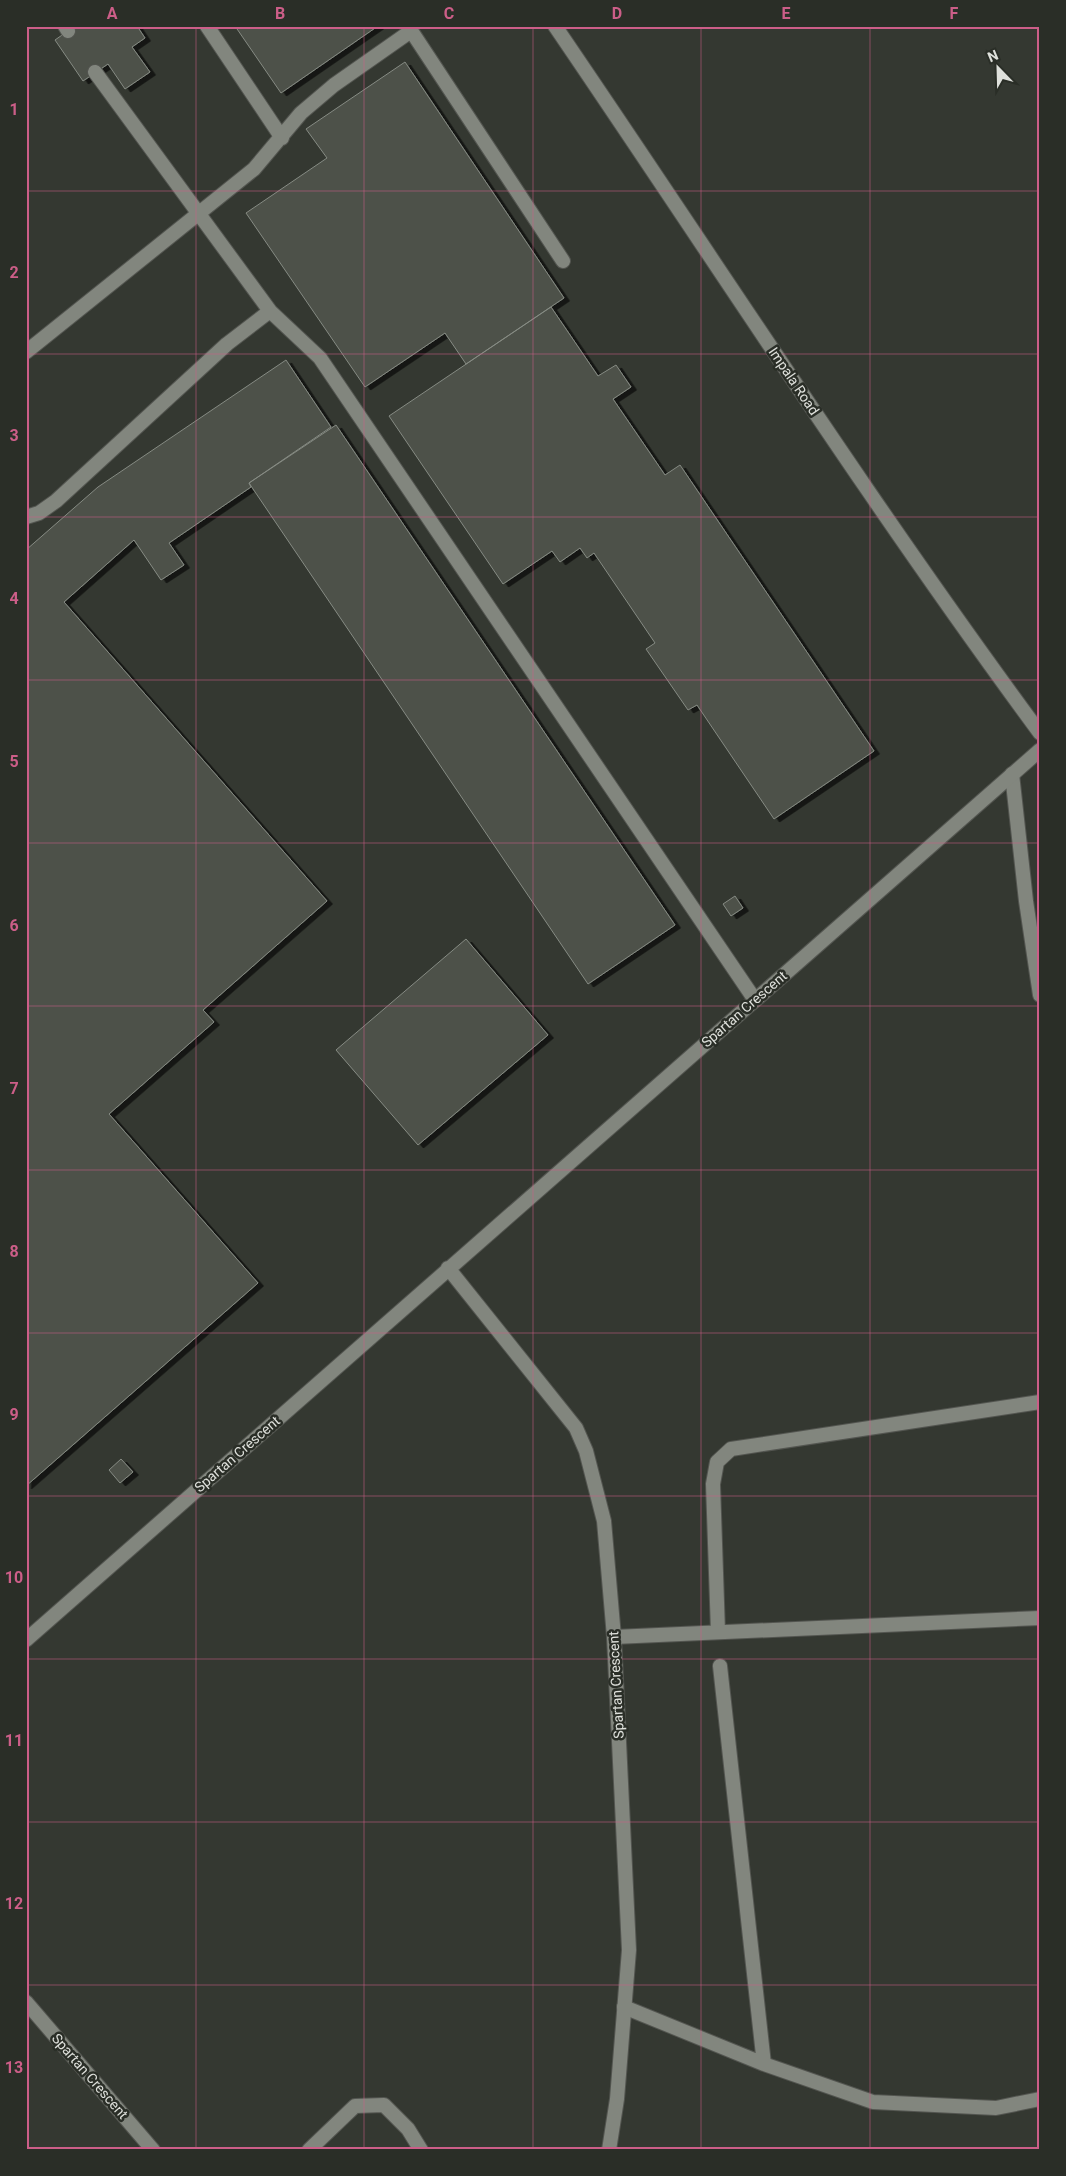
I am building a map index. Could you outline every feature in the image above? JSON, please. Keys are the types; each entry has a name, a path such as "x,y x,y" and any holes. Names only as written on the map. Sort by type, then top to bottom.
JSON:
{"street":[{"path":"207,26 282,138"},
{"name":"Impala Road","path":"554,26 864,485 970,638 1040,733"},
{"path":"26,352 254,169 282,138 301,113 334,84 409,28 563,261"},
{"path":"95,72 270,311 320,358 755,1000"},
{"path":"26,517 39,513 56,501 227,344 270,311"},
{"name":"Spartan Crescent","path":"26,1640 1040,750"},
{"path":"1012,774 1026,901 1040,994"},
{"name":"Spartan Crescent","path":"448,1268 576,1428 586,1451 604,1521 614,1637 628,1950 617,2099 609,2150"},
{"path":"718,1632 713,1484 718,1462 731,1449 1040,1402"},
{"path":"614,1637 1040,1618"},
{"path":"720,1666 764,2064"},
{"name":"Spartan Crescent","path":"26,2002 153,2150"},
{"path":"624,2007 764,2064 873,2102 996,2108 1040,2099"},
{"path":"309,2150 355,2106 384,2105 408,2129 421,2150"}],"building":[{"path":"75,26 137,26 145,38 132,47 150,72 125,89 108,64 83,81 55,40"},
{"path":"235,26 378,26 281,93"},
{"path":"405,62 564,298 466,364 445,333 365,387 246,213 327,158 306,129"},
{"path":"551,307 598,376 616,365 631,387 613,399 665,475 680,465 874,751 774,819 697,705 688,710 646,649 655,643 594,553 587,558 580,548 560,562 552,551 503,584 389,416"},
{"path":"286,360 331,427 249,483 251,487 169,543 184,565 161,580 134,540 64,602 327,901 203,1010 214,1022 109,1114 258,1283 26,1486 26,550 98,487"},
{"path":"336,425 675,925 588,984 249,483"},
{"path":"735,896 743,908 731,916 723,904"},
{"path":"466,939 548,1035 418,1145 336,1050"},
{"path":"121,1459 133,1472 120,1483 109,1470"}]}
